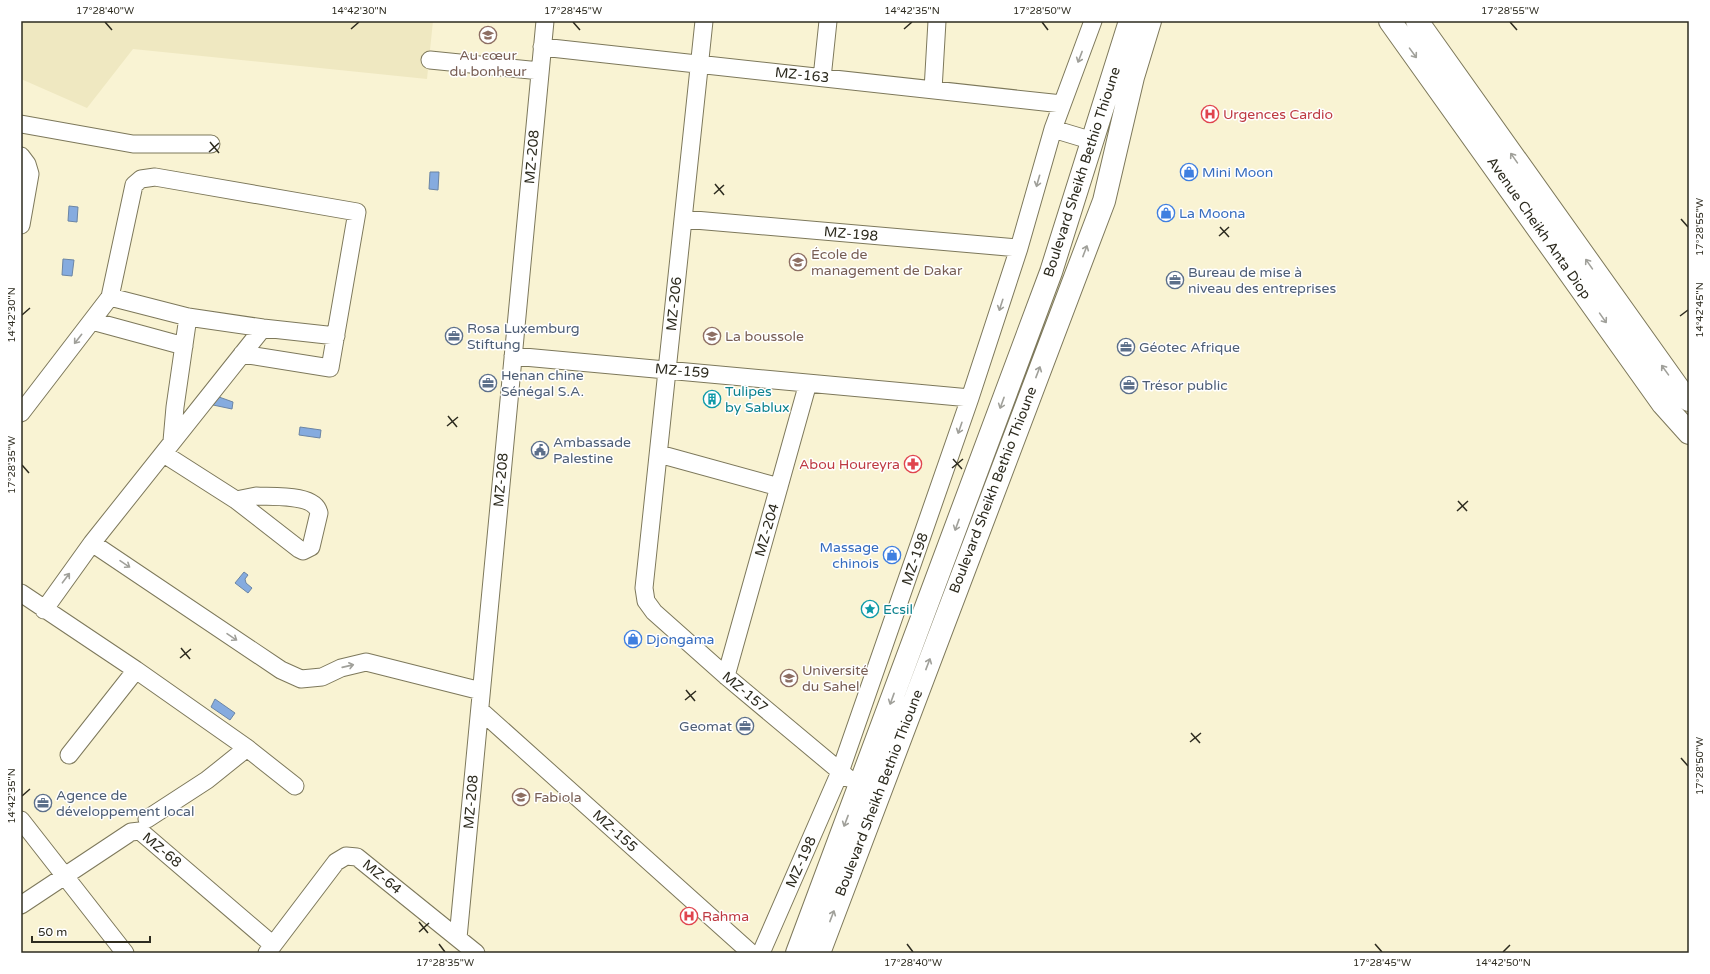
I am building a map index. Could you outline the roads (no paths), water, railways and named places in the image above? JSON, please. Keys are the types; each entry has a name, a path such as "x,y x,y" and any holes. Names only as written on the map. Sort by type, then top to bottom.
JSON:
{"main road":[{"name":"Boulevard Sheikh Bethio Thioune","path":"797,953 1051,272 1130,21"},
{"name":"Boulevard Sheikh Bethio Thioune","path":"819,953 1104,201 1133,77 1150,21"},
{"name":"Avenue Cheikh Anta Diop","path":"1390,21 1663,404 1689,433"},
{"name":"Avenue Cheikh Anta Diop","path":"1416,21 1594,272 1689,400"}],"street":[{"name":"MZ-208","path":"458,938 545,21"},
{"name":"MZ-206","path":"644,588 704,21"},
{"path":"822,78 828,21"},
{"path":"933,90 937,21"},
{"name":"MZ-198","path":"761,953 840,772 970,398 1019,248 1053,130 1093,21"},
{"name":"MZ-163","path":"542,47 1062,104"},
{"path":"430,60 540,71"},
{"path":"21,124 133,144 211,144"},
{"path":"1053,130 1093,140"},
{"path":"21,156 27,164 30,174 21,225"},
{"path":"21,413 110,297 134,185 141,179 155,176 357,212 330,368 242,354"},
{"name":"MZ-198","path":"683,219 1019,248"},
{"path":"110,297 188,317 263,328 336,336"},
{"path":"168,447 188,317"},
{"path":"92,321 184,346"},
{"path":"44,610 92,543 263,328"},
{"name":"MZ-159","path":"513,356 970,398"},
{"name":"MZ-204","path":"726,676 808,383"},
{"path":"175,407 182,410 196,411"},
{"path":"168,447 236,500 299,549 303,551 311,547 319,513 318,508 314,505 299,498 256,496 236,500"},
{"path":"659,454 779,487"},
{"path":"92,543 281,670 301,679 322,676 341,668 366,662 481,691"},
{"name":"MZ-157","path":"644,588 646,601 654,612 726,676 840,772 859,786"},
{"path":"21,593 44,610 136,670 247,748 295,786"},
{"path":"69,755 136,670"},
{"name":"MZ-155","path":"480,710 751,953"},
{"path":"147,819 207,780 247,748"},
{"path":"21,820 122,952"},
{"name":"MZ-68","path":"21,905 131,832 140,831 270,949"},
{"name":"MZ-64","path":"270,949 336,862 346,856 357,857 476,953"}],"water":[{"path":"430,172 439,172 438,190 429,189"},
{"path":"69,206 78,207 77,222 68,221"},
{"path":"63,259 74,260 72,276 62,275"},
{"path":"219,397 233,402 232,409 213,405"},
{"path":"300,427 321,430 320,438 299,435"},
{"path":"244,572 248,575 245,579 246,583 252,588 248,593 235,583"},
{"path":"215,699 235,713 230,720 211,707"}],"place":[{"name":"Au cœur du bonheur","path":"488,35"},
{"name":"Urgences Cardio","path":"1210,114"},
{"name":"Mini Moon","path":"1189,172"},
{"name":"La Moona","path":"1166,213"},
{"name":"École de management de Dakar","path":"798,262"},
{"name":"Bureau de mise à niveau des entreprises","path":"1175,280"},
{"name":"Rosa Luxemburg Stiftung","path":"454,336"},
{"name":"La boussole","path":"712,336"},
{"name":"Géotec Afrique","path":"1126,347"},
{"name":"Henan chine Sénégal S.A.","path":"488,383"},
{"name":"Trésor public","path":"1129,385"},
{"name":"Tulipes by Sablux","path":"712,399"},
{"name":"Ambassade Palestine","path":"540,450"},
{"name":"Abou Houreyra","path":"913,464"},
{"name":"Massage chinois","path":"892,555"},
{"name":"Ecsil","path":"870,609"},
{"name":"Djongama","path":"633,639"},
{"name":"Université du Sahel","path":"789,678"},
{"name":"Geomat","path":"745,726"},
{"name":"Fabiola","path":"521,797"},
{"name":"Agence de développement local","path":"43,803"},
{"name":"Rahma","path":"689,916"}]}
